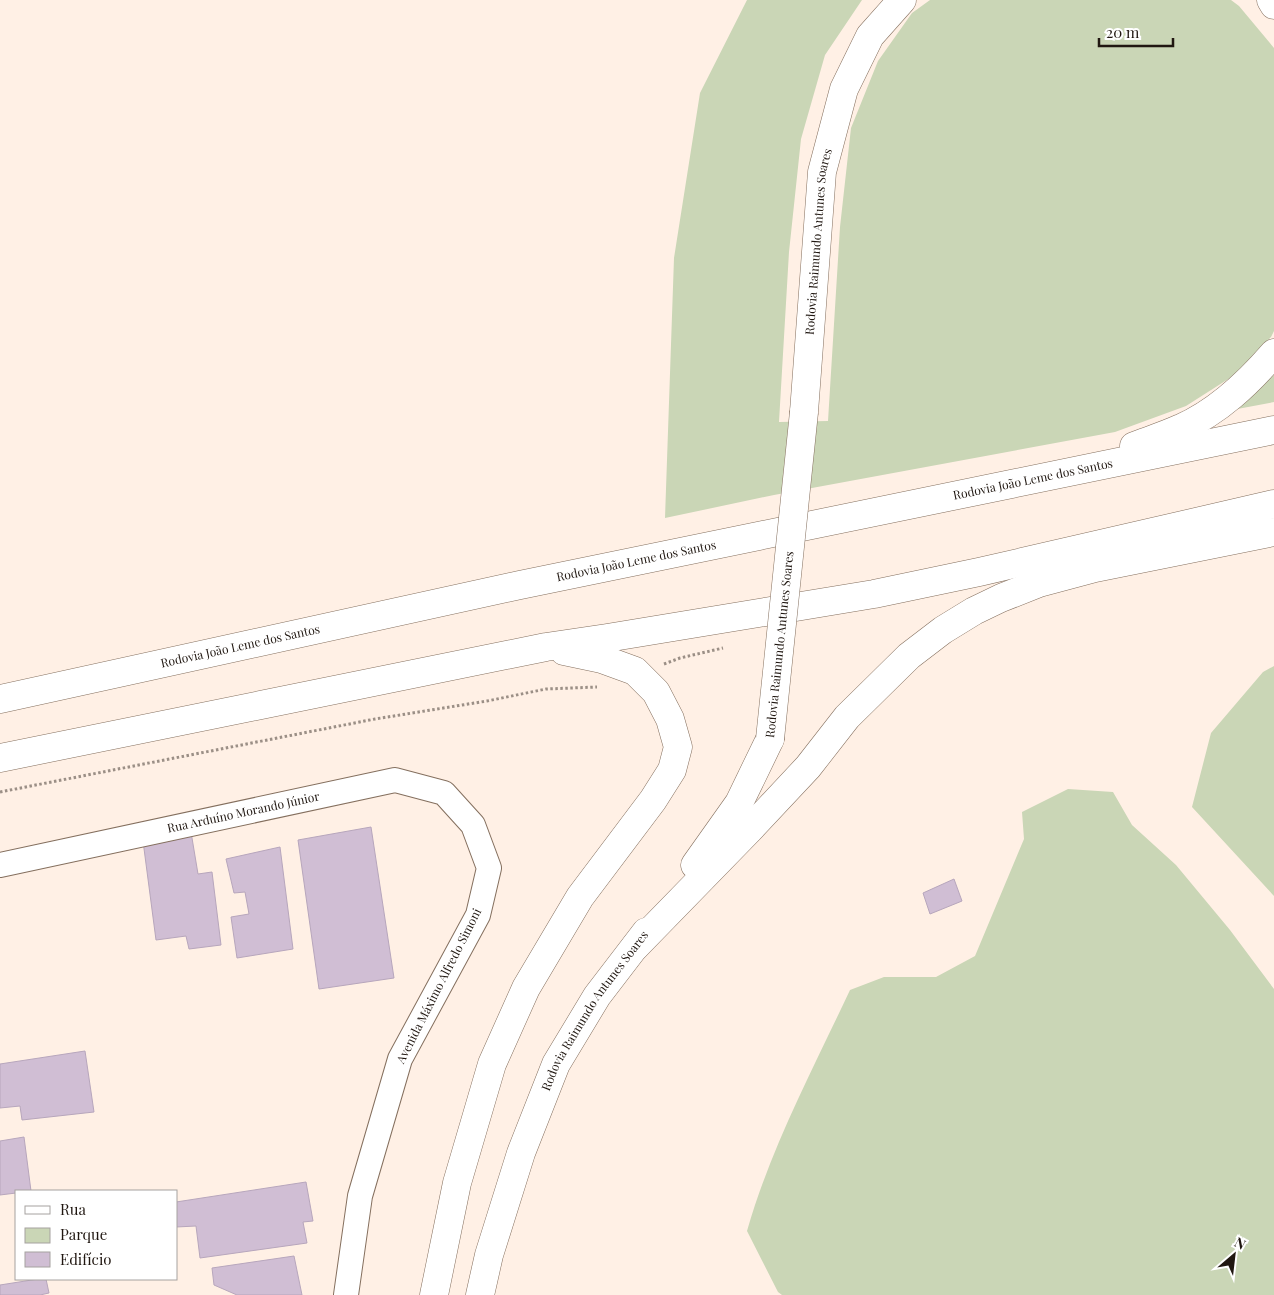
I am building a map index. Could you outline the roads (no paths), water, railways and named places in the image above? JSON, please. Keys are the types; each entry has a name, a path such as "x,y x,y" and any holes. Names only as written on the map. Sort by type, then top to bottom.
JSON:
{"main road":[{"name":"Rodovia Raimundo Antunes Soares","path":"480,1295 489,1255 521,1153 556,1064 597,996 635,947 739,803 770,739 804,412 822,172 844,89 870,36 902,0"},
{"path":"1271,0 1274,5"},
{"path":"915,505 1101,458 1183,428 1220,406 1258,372 1274,353"},
{"name":"Rodovia João Leme dos Santos","path":"0,699 520,585 1274,430"},
{"path":"0,758 546,646 608,638 883,592 979,572 1274,504"},
{"path":"635,947 808,767 847,717 909,656 943,630 974,611 1039,583 1094,568 1206,544 1274,532"},
{"path":"434,1295 457,1183 496,1056 526,988 575,906 653,800 672,770 678,747 670,719 656,692 635,670 602,658 546,646"}],"street":[{"name":"Rua Arduíno Morando Júnior","path":"0,865 395,780 444,793 473,825"},
{"name":"Avenida Máximo Alfredo Simoni","path":"346,1295 360,1196 400,1059 478,915 489,868 473,825"}]}
